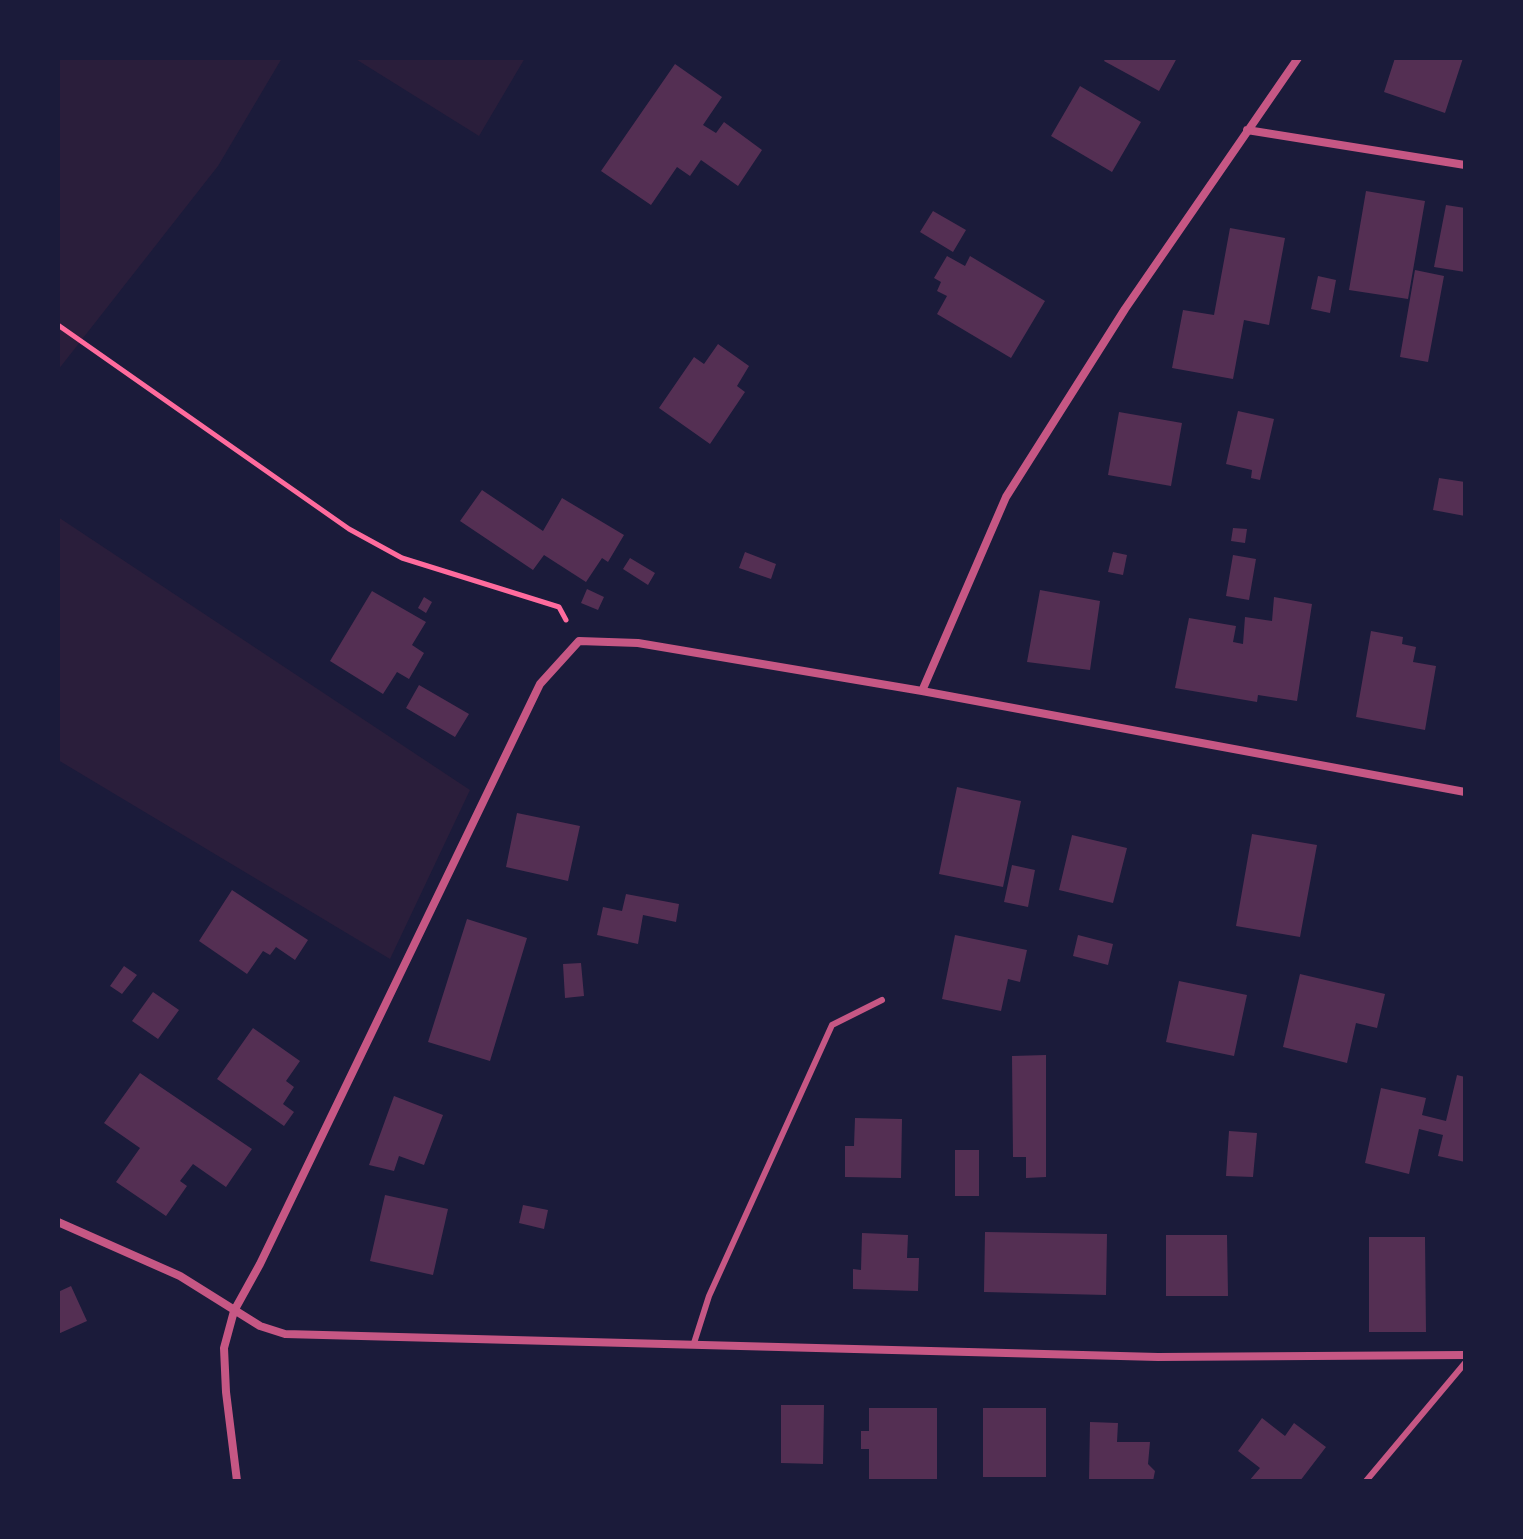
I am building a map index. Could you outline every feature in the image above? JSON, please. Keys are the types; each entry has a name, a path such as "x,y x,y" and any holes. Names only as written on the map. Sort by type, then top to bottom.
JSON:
{"street":[{"path":"922,691 1006,497 1125,309 1298,58"},
{"path":"1247,130 1465,165"},
{"path":"237,1481 224,1348 234,1311 260,1264 540,684 579,641 638,643 922,691 1465,792"},
{"path":"58,1222 180,1276 260,1326 285,1334 1158,1357 1465,1355"}],"lane":[{"path":"694,1343 709,1296 832,1025 882,1000"},
{"path":"1366,1481 1465,1363"}],"path":[{"path":"58,325 349,529 402,558 559,607 579,641"}],"shaded area":[{"path":"58,58 282,58 218,166 58,370"},
{"path":"354,58 525,58 479,136"},
{"path":"58,517 470,790 390,959 58,760"}],"building":[{"path":"1106,58 1177,58 1159,91 1104,61"},
{"path":"1395,58 1463,58 1445,113 1384,92"},
{"path":"675,64 722,97 703,125 716,133 724,122 762,150 738,186 701,160 690,176 677,167 651,205 601,171"},
{"path":"1080,86 1141,122 1112,172 1051,136"},
{"path":"1366,191 1425,201 1408,299 1349,290"},
{"path":"1446,205 1465,208 1465,272 1434,267"},
{"path":"933,211 966,230 953,252 920,232"},
{"path":"1230,228 1285,238 1269,325 1244,320 1233,379 1172,368 1183,310 1214,315"},
{"path":"947,256 965,266 970,256 1045,301 1011,358 937,314 947,296 937,291 941,282 934,278"},
{"path":"1415,270 1444,276 1428,362 1400,357"},
{"path":"1318,276 1336,280 1330,313 1311,309"},
{"path":"718,344 749,366 737,386 745,392 710,444 659,408 694,357 704,364"},
{"path":"1238,411 1274,419 1260,480 1251,478 1252,470 1226,464"},
{"path":"1119,412 1182,423 1171,486 1108,475"},
{"path":"1439,478 1465,482 1465,516 1433,510"},
{"path":"482,490 543,531 562,498 624,535 608,562 602,558 586,582 544,555 533,570 460,521"},
{"path":"1233,528 1247,529 1245,543 1231,541"},
{"path":"745,552 776,564 771,579 739,568"},
{"path":"1113,552 1127,555 1123,575 1108,572"},
{"path":"1233,555 1256,559 1249,600 1226,596"},
{"path":"630,558 655,573 648,585 623,569"},
{"path":"587,589 604,597 598,610 581,603"},
{"path":"1040,590 1100,601 1090,670 1027,662"},
{"path":"372,591 426,622 412,645 424,653 409,679 397,672 383,694 330,661"},
{"path":"424,597 432,602 426,613 418,608"},
{"path":"1274,597 1312,604 1297,701 1258,695 1257,702 1175,688 1189,618 1236,626 1233,642 1243,644 1245,617 1272,621"},
{"path":"1371,631 1403,637 1402,644 1416,647 1413,662 1436,666 1425,730 1356,717"},
{"path":"419,685 469,714 455,737 406,708"},
{"path":"957,787 1021,801 1003,887 939,874"},
{"path":"517,813 580,826 568,881 506,867"},
{"path":"1252,834 1317,845 1300,937 1236,926"},
{"path":"1072,835 1127,848 1113,903 1059,890"},
{"path":"1012,865 1035,870 1028,907 1004,902"},
{"path":"232,890 308,940 295,960 276,947 270,955 263,951 247,974 199,941"},
{"path":"626,894 679,904 676,922 643,915 638,944 597,935 603,907 622,911"},
{"path":"467,919 527,938 490,1061 428,1042"},
{"path":"955,935 1027,950 1020,982 1008,979 1001,1011 942,999"},
{"path":"1078,935 1113,944 1108,965 1073,956"},
{"path":"581,963 584,996 565,998 563,964"},
{"path":"124,966 137,975 122,994 110,986"},
{"path":"1300,974 1385,994 1377,1028 1356,1023 1347,1063 1283,1047"},
{"path":"1179,981 1247,995 1234,1056 1166,1042"},
{"path":"153,992 179,1010 158,1039 132,1021"},
{"path":"253,1028 300,1061 286,1081 294,1087 283,1104 294,1112 284,1126 217,1079"},
{"path":"1046,1055 1046,1177 1026,1178 1026,1157 1013,1157 1012,1056"},
{"path":"140,1073 252,1149 226,1187 193,1164 180,1181 187,1186 166,1216 116,1182 140,1148 104,1123"},
{"path":"1457,1075 1465,1077 1465,1162 1438,1156 1443,1135 1419,1129 1409,1174 1365,1163 1381,1088 1426,1098 1422,1115 1446,1121"},
{"path":"394,1096 443,1115 424,1165 399,1156 394,1171 369,1165"},
{"path":"855,1118 902,1119 901,1178 845,1177 845,1146 854,1146"},
{"path":"1229,1131 1257,1133 1253,1177 1226,1176"},
{"path":"955,1150 979,1150 979,1196 955,1196"},
{"path":"385,1195 448,1209 433,1275 370,1261"},
{"path":"523,1205 548,1210 544,1229 519,1223"},
{"path":"985,1232 1107,1234 1106,1295 984,1292"},
{"path":"862,1233 908,1235 907,1258 919,1258 918,1291 853,1289 853,1269 861,1270"},
{"path":"1166,1235 1227,1235 1228,1296 1166,1296"},
{"path":"1369,1237 1425,1237 1426,1332 1369,1332"},
{"path":"71,1286 87,1321 58,1334 58,1292"},
{"path":"781,1405 824,1405 823,1464 781,1463"},
{"path":"869,1408 937,1408 937,1481 869,1481 869,1449 861,1449 861,1431 869,1431"},
{"path":"983,1408 1046,1408 1046,1477 983,1477"},
{"path":"1262,1418 1285,1436 1294,1423 1326,1447 1300,1481 1249,1481 1260,1468 1238,1451"},
{"path":"1090,1422 1118,1423 1117,1442 1150,1442 1148,1464 1155,1471 1153,1481 1089,1481"}]}
